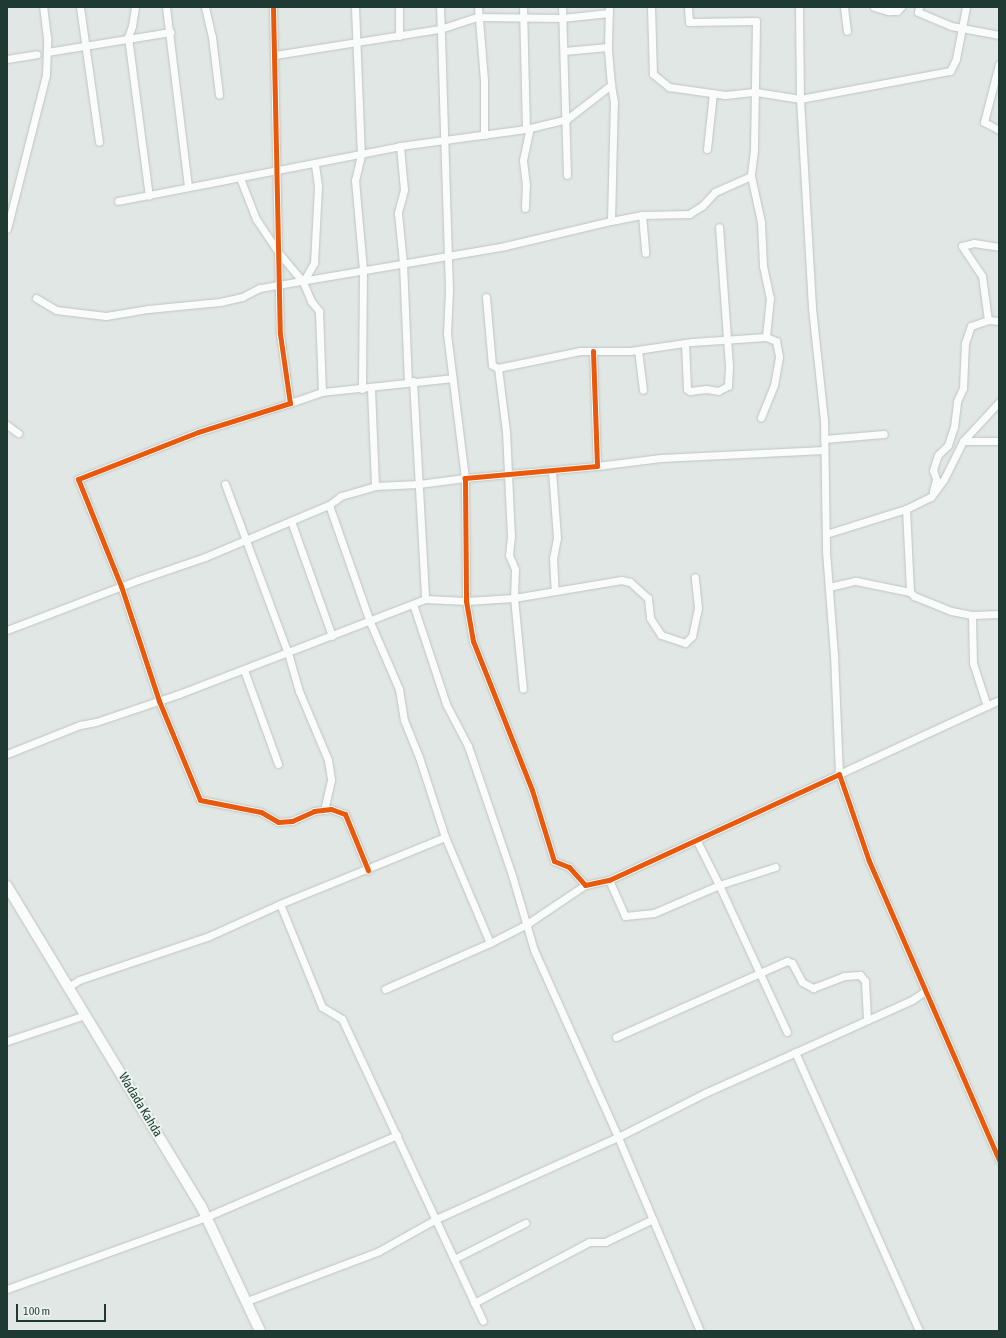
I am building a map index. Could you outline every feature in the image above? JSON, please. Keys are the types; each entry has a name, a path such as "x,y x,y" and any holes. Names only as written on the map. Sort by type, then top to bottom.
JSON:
{"main road":[{"name":"Wadada Kahda","path":"7,886 11,900 68,987 206,1217 260,1331"}],"street":[{"path":"7,229 46,74 47,52 43,7"},
{"path":"80,7 87,44 99,142"},
{"path":"135,7 132,26 128,37 149,196"},
{"path":"166,7 188,187"},
{"path":"205,7 212,37 219,95"},
{"path":"273,7 280,334 290,403"},
{"path":"355,7 355,40 359,86 361,155 356,180 363,270 362,389"},
{"path":"398,36 399,7"},
{"path":"440,7 442,142 448,256 447,334 465,478 466,601 473,642 532,790 554,861 569,867 585,886"},
{"path":"478,7 484,80 484,135"},
{"path":"523,7 528,129 523,160 526,185 525,208"},
{"path":"562,7 567,119 567,175"},
{"path":"650,7 653,74 669,87 714,93 756,92 800,99 950,71 956,59 966,7"},
{"path":"688,7 689,22 756,21 756,92 751,176 761,222 763,266 770,298 766,338"},
{"path":"799,7 800,99 812,308 824,439 826,534 839,774 870,861 924,992 980,1113 999,1160"},
{"path":"844,7 847,31"},
{"path":"874,7 888,11 897,11 901,7"},
{"path":"919,7 918,12 961,28 999,35"},
{"path":"275,54 355,40 398,36 440,29 478,16 562,18 609,10 608,47 614,102 611,221"},
{"path":"47,52 128,37 170,32"},
{"path":"564,51 608,47"},
{"path":"7,60 37,54"},
{"path":"999,64 984,122 999,130"},
{"path":"118,201 315,164 400,146 442,142 528,129 567,119 611,85"},
{"path":"707,148 714,93"},
{"path":"400,146 404,190 398,213 419,484 425,599"},
{"path":"303,282 314,263 318,186 315,164"},
{"path":"36,298 56,310 106,316 148,309 220,302 242,297 260,288 303,282 363,270 505,246 642,215 689,214 702,206 715,192 751,176"},
{"path":"240,178 256,219 278,252 303,282 311,301 319,311 322,392"},
{"path":"642,215 645,253"},
{"path":"684,343 686,389 690,391 706,388 718,391 728,386 728,340 719,227"},
{"path":"988,320 982,276 962,246 974,243 999,248"},
{"path":"486,297 492,365 498,368 580,351 638,350 684,343 766,338 776,341 779,357 774,385 761,418"},
{"path":"931,496 936,479 933,470 938,455 948,445 954,427 957,400 963,388 965,343 971,326 988,320 999,321"},
{"path":"638,350 643,390"},
{"path":"593,351 597,466"},
{"path":"498,368 506,431 511,536 509,555 515,568 514,598 523,689"},
{"path":"368,870 345,814 331,809 292,821 278,822 261,812 200,800 159,701 121,586 78,479 198,432 322,392 371,389 410,381 452,378"},
{"path":"371,389 375,486"},
{"path":"826,534 906,509 931,496 944,479 963,441 999,402"},
{"path":"7,425 18,433"},
{"path":"824,439 884,434"},
{"path":"963,441 999,441"},
{"path":"7,630 121,586 205,558 329,505 341,496 375,486 419,484 465,478 552,471 661,458 824,450"},
{"path":"552,471 557,538 553,558 555,591"},
{"path":"225,484 288,653 299,691 328,760 331,780 324,810"},
{"path":"329,505 370,622 399,689 404,720 420,757 445,836 490,943"},
{"path":"906,509 910,592"},
{"path":"291,521 332,636"},
{"path":"7,754 80,725 96,722 159,701 244,670 370,622 425,599 466,601 514,598 621,580 630,582 648,598 650,618 661,634 685,643 692,636 698,608 695,577"},
{"path":"829,586 856,581 910,592 914,596 951,611 972,615 999,614"},
{"path":"413,604 446,704 468,746 527,924 534,950 618,1137 700,1331"},
{"path":"972,615 973,663 987,706"},
{"path":"244,670 278,764"},
{"path":"385,989 490,943 527,924 585,886 609,880 697,841 999,700"},
{"path":"68,987 79,980 207,937 280,904 368,870 445,836"},
{"path":"697,841 787,1032"},
{"path":"609,880 626,916 654,913 719,886 775,866"},
{"path":"280,904 322,1007 342,1019 483,1321"},
{"path":"616,1037 759,972 787,961 792,963 802,982 813,988 844,976 860,975 865,981 867,1020"},
{"path":"247,1301 379,1251 436,1219 618,1137 706,1093 912,1000 924,992"},
{"path":"7,1041 85,1015"},
{"path":"795,1052 919,1331"},
{"path":"7,1289 206,1217 396,1135"},
{"path":"474,1302 589,1242 605,1242 653,1219"},
{"path":"454,1259 525,1223"}],"cycle path":[{"path":"273,7 280,334 290,403 198,432 78,479 121,586 159,701 200,800 261,812 278,822 292,821 314,811 331,809 345,814 368,870"},
{"path":"593,351 597,466 465,478 466,601 473,641 532,790 554,861 569,867 585,885 609,880 839,774 869,861 999,1160"}]}
